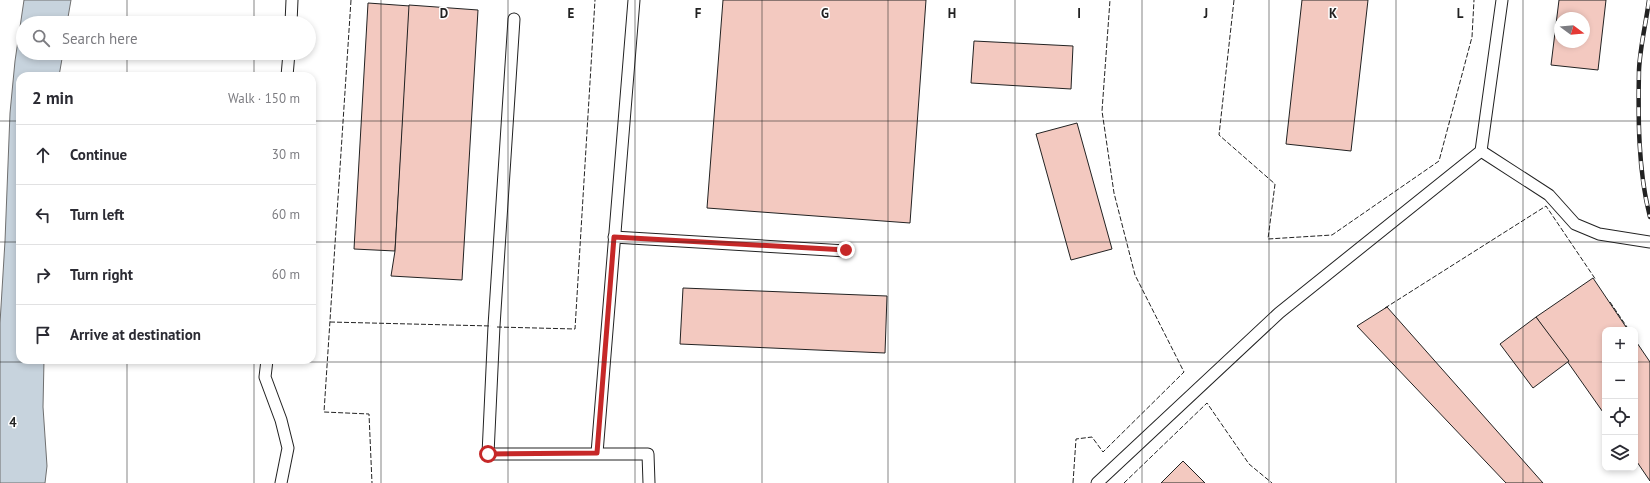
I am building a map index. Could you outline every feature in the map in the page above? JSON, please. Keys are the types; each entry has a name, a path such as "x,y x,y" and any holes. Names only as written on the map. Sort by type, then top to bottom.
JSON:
{"lane":[{"path":"291,16 292,0"},
{"path":"597,453 634,0"},
{"path":"1097,483 1279,313 1481,151 1502,0"},
{"path":"514,19 494,326 488,454 648,454 649,483"},
{"path":"287,72 288,60"},
{"path":"1481,151 1549,195 1575,224 1600,234 1650,242"},
{"path":"614,237 846,250"},
{"path":"267,364 265,378 281,420 288,448 281,483"}],"shaded area":[{"path":"24,0 71,0 68,16 22,16"},
{"path":"16,54 16,60 62,60 60,72 16,72 16,364 44,364 43,407 47,466 45,483 0,483 0,323 10,113"}],"building":[{"path":"723,0 926,0 910,223 707,208"},
{"path":"1302,0 1368,0 1351,151 1286,144"},
{"path":"1559,0 1606,0 1598,70 1551,65 1554,41 1554,48 1590,48 1590,12 1558,12"},
{"path":"368,3 410,6 395,251 354,249"},
{"path":"409,5 478,10 462,280 391,276 395,251"},
{"path":"974,41 1073,46 1071,89 971,83"},
{"path":"1077,123 1112,249 1071,260 1036,134"},
{"path":"1593,278 1626,327 1602,327 1602,411 1536,317"},
{"path":"683,288 887,296 885,353 680,344"},
{"path":"1387,307 1543,483 1506,483 1357,326"},
{"path":"1536,317 1569,361 1533,388 1500,344"},
{"path":"1638,344 1650,362 1650,481 1638,463"},
{"path":"1183,461 1205,483 1161,483"}],"railway":[{"path":"1649,0 1639,70 1639,106 1641,163 1650,217"}],"fence":[{"path":"351,0 324,412 369,414 372,483"},
{"path":"497,327 575,329 595,0"},
{"path":"1073,483 1076,439 1092,437 1103,452 1184,372 1135,275 1114,193 1102,111 1110,0"},
{"path":"1234,0 1219,135 1275,184 1268,239 1332,235 1439,161 1472,37 1474,0"},
{"path":"1385,308 1546,206 1596,280"},
{"path":"1610,302 1627,327"},
{"path":"330,322 491,326"},
{"path":"1124,483 1207,403 1249,464 1272,483"}],"route":[{"path":"488,454 597,453 614,237 846,250"}]}
